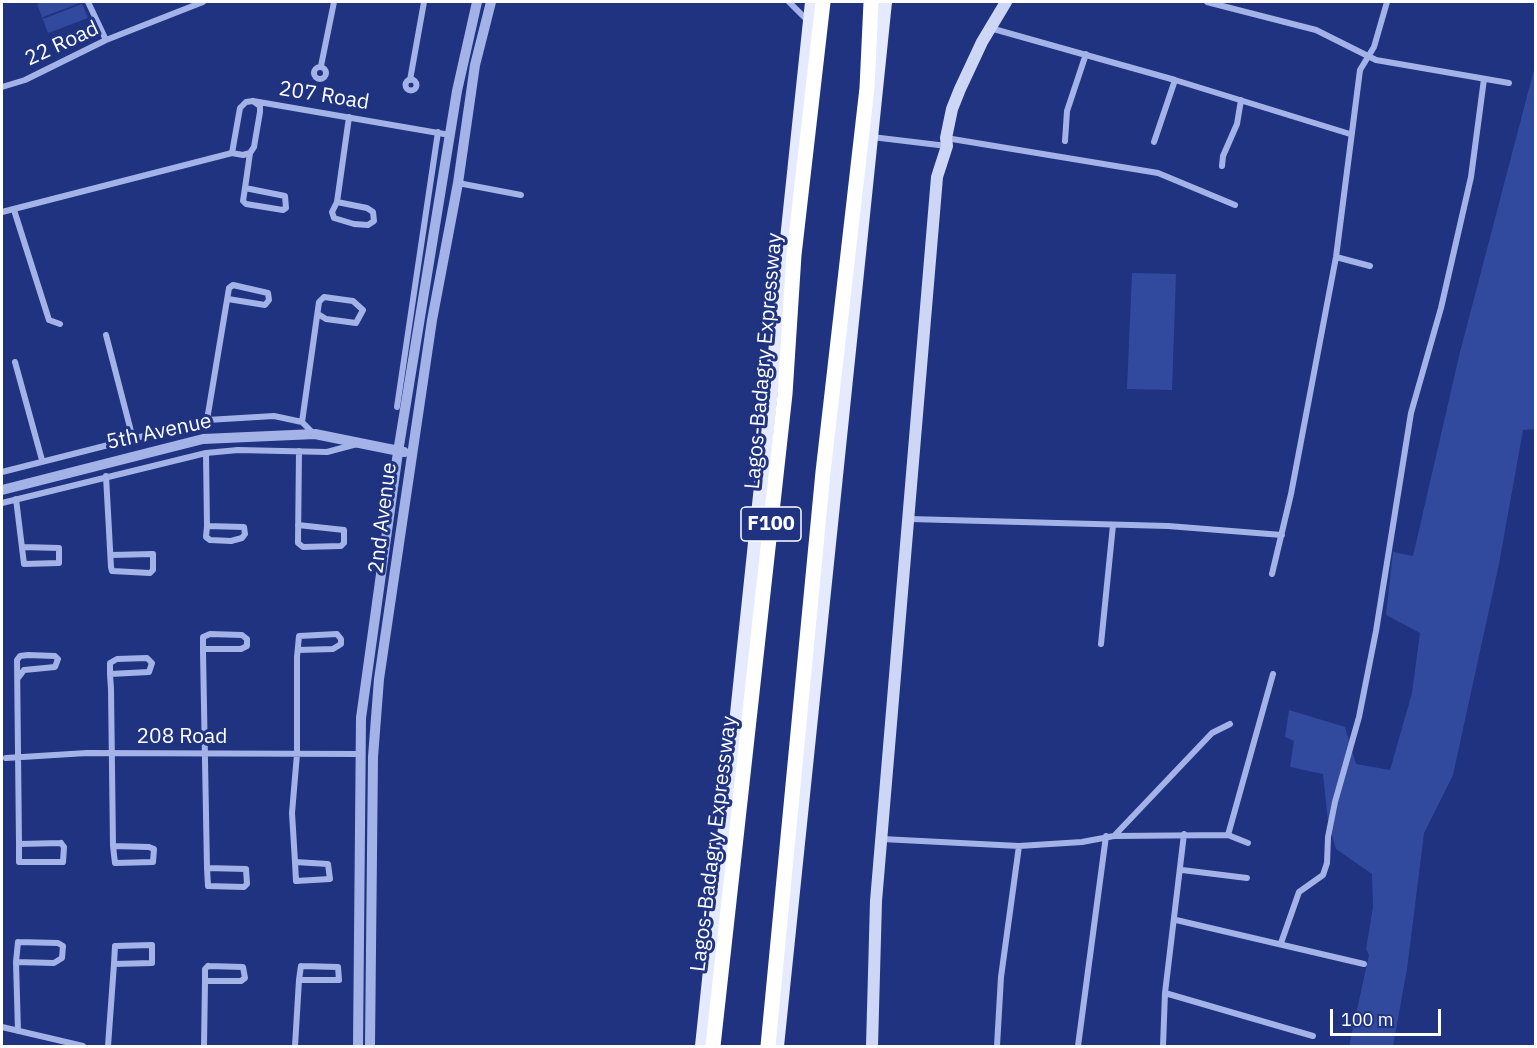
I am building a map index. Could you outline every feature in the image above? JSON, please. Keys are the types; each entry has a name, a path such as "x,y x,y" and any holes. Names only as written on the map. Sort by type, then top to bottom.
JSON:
{"highway":[{"name":"Lagos-Badagry Expressway","path":"713,1047 784,406 795,244 823,2"},
{"name":"F100","path":"768,1047 823,472 867,88 871,2"}],"main road":[{"name":"Lagos-Badagry Expressway","path":"702,1047 812,2"},
{"path":"777,1047 885,2"},
{"path":"872,1047 876,901 896,647 910,519 937,177 960,89 990,27 1006,2"},
{"path":"875,982 878,996 878,1047"}],"street":[{"path":"88,2 106,40"},
{"name":"22 Road","path":"2,87 65,63 106,40 203,2"},
{"path":"321,66 334,2"},
{"path":"410,80 424,2"},
{"name":"2nd Avenue","path":"358,1047 359,754 365,683 398,452 450,135 477,2"},
{"name":"2nd Avenue","path":"370,1047 373,757 379,679 411,453 458,183 475,65 491,2"},
{"path":"789,2 810,24"},
{"path":"1207,2 1316,30 1382,61 1509,83"},
{"path":"1272,574 1336,257 1360,70 1374,47 1387,2"},
{"path":"990,27 1175,80 1350,134"},
{"path":"1065,141 1067,111 1086,54"},
{"path":"1281,943 1299,892 1323,875 1328,863 1328,837 1335,802 1359,717 1376,631 1411,413 1441,308 1471,177 1484,79"},
{"path":"1154,142 1175,80"},
{"path":"1222,166 1223,156 1237,124 1241,100"},
{"path":"245,188 285,196 286,208 283,210 246,204 243,201 250,153 254,147 260,112 260,106 253,101"},
{"name":"207 Road","path":"232,153 240,108 246,102 253,101 311,113 349,117 450,135"},
{"path":"337,202 367,208 373,212 374,221 369,225 341,221 334,218 332,212 337,202 349,117"},
{"path":"397,407 438,132"},
{"path":"872,137 947,142 1158,173 1235,205"},
{"path":"2,212 232,153 243,155 250,153"},
{"path":"458,183 521,195"},
{"path":"14,210 49,320 60,324"},
{"path":"1336,257 1370,266"},
{"path":"207,420 228,299 227,293 233,285 268,293 269,300 265,305 228,299"},
{"path":"302,422 319,302 324,297 353,301 363,310 356,323 326,319 318,314"},
{"path":"106,335 133,439"},
{"path":"15,362 42,460"},
{"path":"2,472 207,420 274,416 302,422 315,434"},
{"name":"5th Avenue","path":"2,490 203,439 315,434 411,453"},
{"path":"2,503 206,453 238,450 327,452 359,443"},
{"path":"298,525 344,530 344,543 341,546 300,545 298,525 299,451"},
{"path":"206,453 206,537 210,540 231,541 242,538 245,534 244,527 207,526"},
{"path":"106,476 111,567 115,573 150,573 153,570 153,555 111,555"},
{"path":"16,499 24,564 58,564 59,548 23,547"},
{"path":"910,519 1190,527 1281,535"},
{"path":"1101,644 1113,525"},
{"path":"203,649 241,649 247,646 247,639 242,635 210,634 203,637 203,649 207,868 208,886 244,887 247,884 246,869 207,868"},
{"path":"295,862 328,864 330,879 296,881 292,813 297,753 298,650 299,636 302,634 337,634 341,639 341,644 333,648 298,650"},
{"path":"18,678 24,670 55,667 58,659 55,656 20,656 18,678 19,859 22,863 61,862 64,859 64,847 61,843 19,844"},
{"path":"110,675 149,672 152,663 147,658 117,659 110,663 110,675 113,846 115,863 153,862 152,848 113,846"},
{"path":"1228,835 1273,674"},
{"path":"1114,836 1212,733 1230,724"},
{"name":"208 Road","path":"6,758 112,753 359,754"},
{"path":"882,840 1019,846 1083,842 1106,836 1184,834 1228,835 1248,843"},
{"path":"1163,1047 1166,993 1182,870 1184,834"},
{"path":"1078,1047 1106,836"},
{"path":"997,1047 1001,977 1019,846"},
{"path":"1182,870 1247,878"},
{"path":"1176,920 1364,963"},
{"path":"16,962 60,961 63,946 58,943 18,942 16,962 18,1031"},
{"path":"108,1047 115,946 153,946 152,963 114,964"},
{"path":"204,1047 205,969 208,966 245,968 243,980 205,981"},
{"path":"295,1047 299,980 301,966 338,967 340,970 337,981 299,980"},
{"path":"1166,993 1313,1036"},
{"path":"2,1028 83,1047"}],"shaded area":[{"path":"82,2 43,17 43,19 82,4 88,18 48,33 37,4"},
{"path":"1535,66 1535,429 1523,430 1499,564 1453,775 1424,833 1407,969 1393,1046 1349,1046 1369,955 1366,949 1373,907 1372,874 1336,849 1328,822 1323,774 1290,767 1294,741 1285,737 1289,710 1345,727 1356,764 1390,770 1412,693 1420,633 1386,615 1393,552 1413,556 1460,352"},
{"path":"1132,273 1176,274 1172,390 1127,389"}]}
